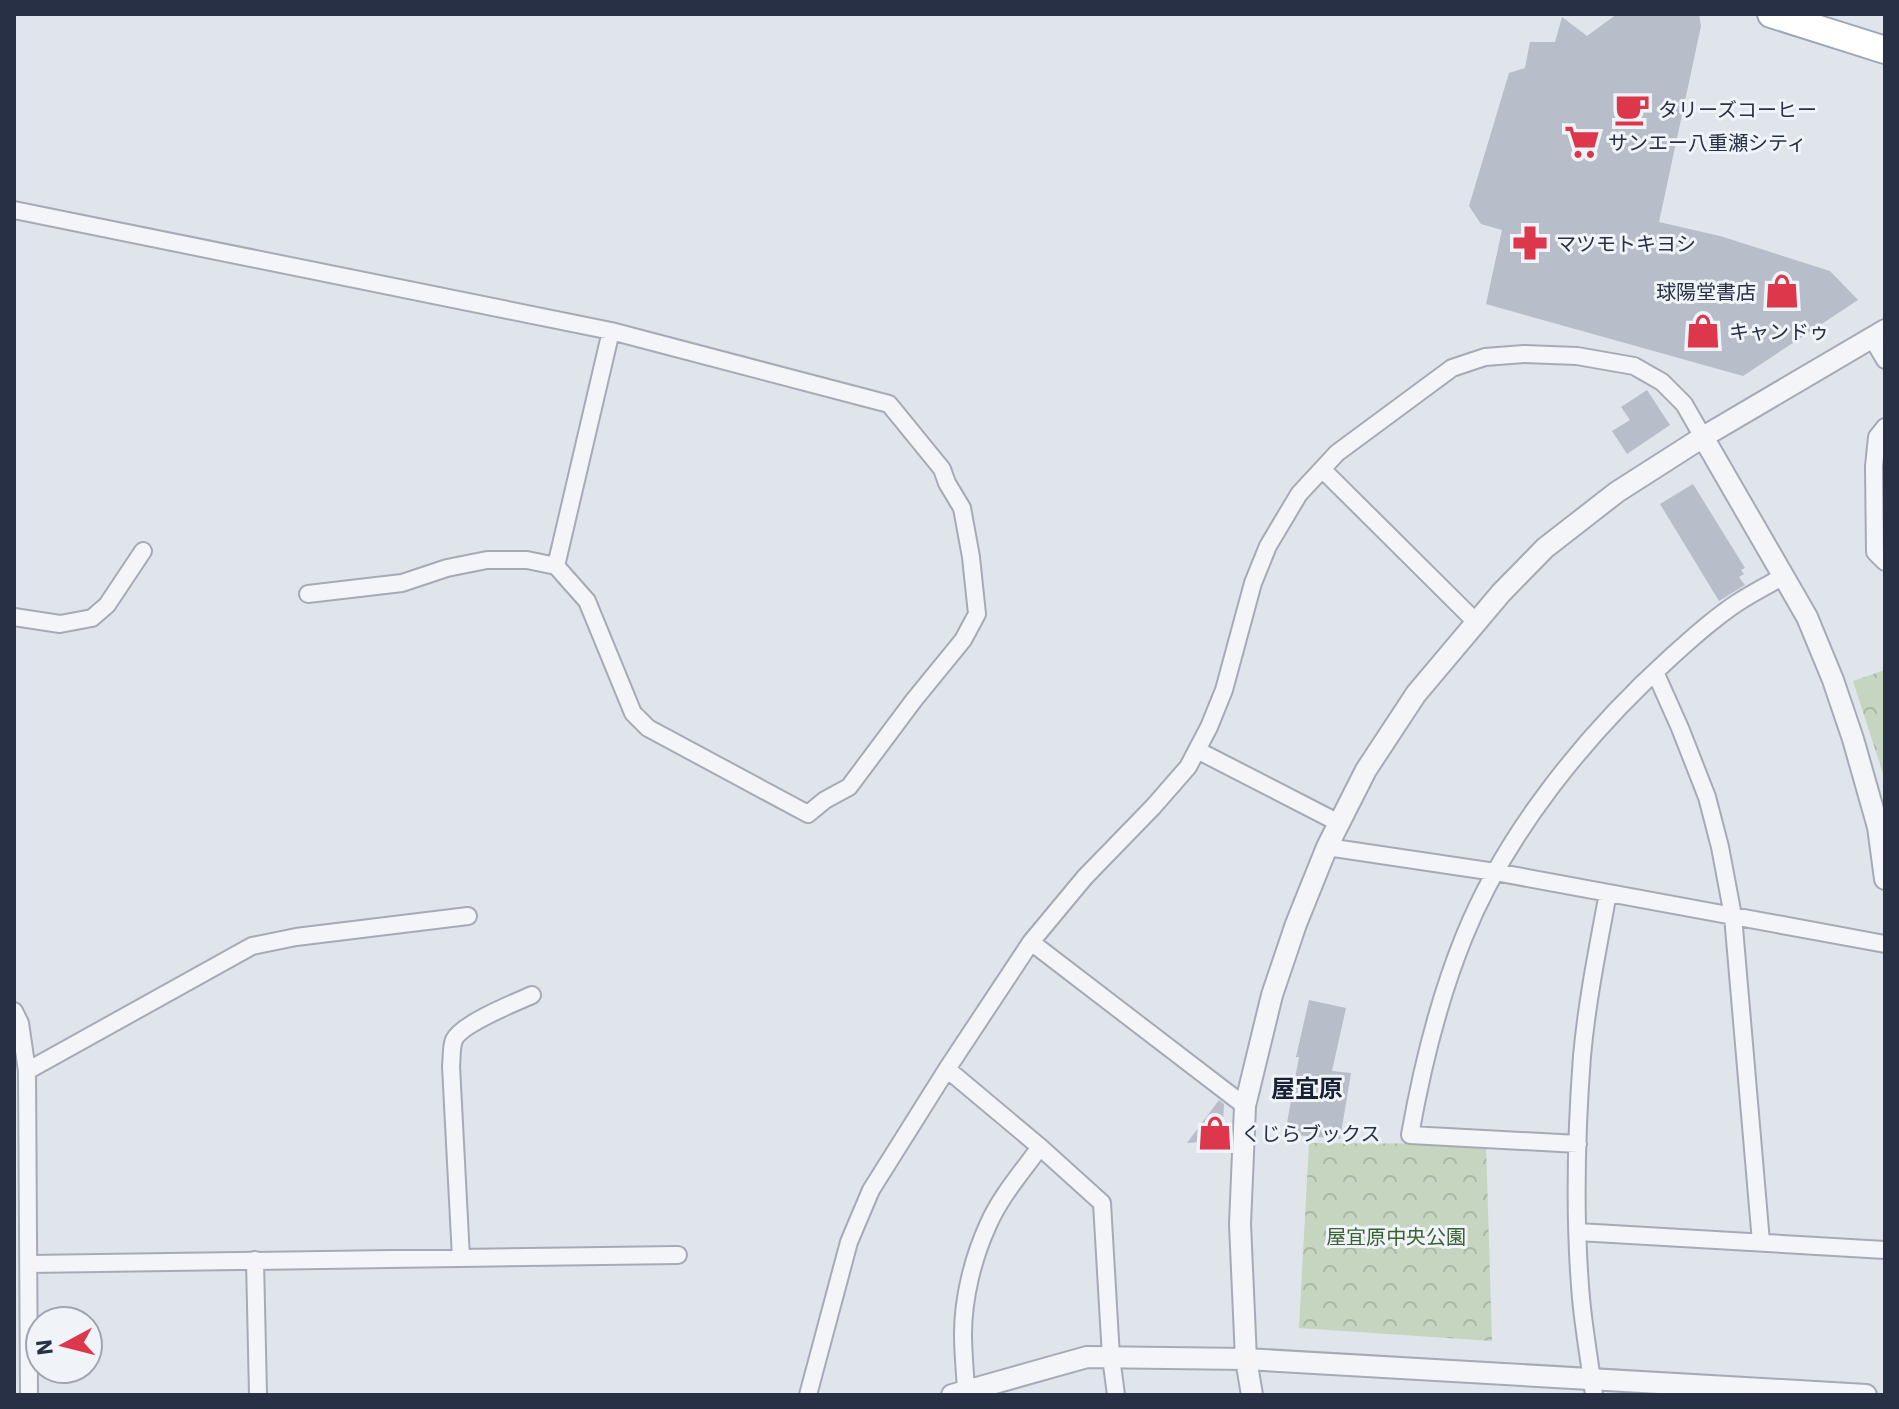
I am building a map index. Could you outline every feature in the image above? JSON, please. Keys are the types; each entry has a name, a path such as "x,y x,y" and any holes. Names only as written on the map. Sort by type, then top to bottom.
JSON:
{"main road":[{"path":"1771,14 1885,50"}],"street":[{"path":"14,210 611,331 889,404 942,469 962,508 977,614 963,640 849,787 808,814 648,728 633,713 587,601 556,566 527,560 487,560 447,568 402,583 308,594"},
{"path":"556,566 611,331"},
{"path":"1252,1395 1246,1359 1240,1224 1245,1106 1272,995 1296,924 1327,847 1366,770 1416,694 1501,593 1545,548 1617,492 1703,437 1879,334 1885,360"},
{"path":"808,1395 849,1242 871,1190 1031,942 1085,877 1188,767 1224,690 1253,583 1268,546 1299,494 1337,453 1452,368 1485,357 1524,354 1577,356 1634,366 1662,382 1684,404 1807,617 1833,680 1882,826 1885,879"},
{"path":"1885,427 1877,437 1874,507 1875,552 1885,562"},
{"path":"1322,469 1476,622"},
{"path":"14,617 60,624 92,618 107,605 143,551"},
{"path":"1578,1144 1410,1135 1421,1070 1464,935 1495,872 1530,817 1575,757 1619,706 1692,639 1736,604 1784,576"},
{"path":"1655,672 1707,797 1733,916 1761,1242"},
{"path":"1197,750 1339,823"},
{"path":"1327,847 1495,872 1885,944"},
{"path":"1593,1388 1582,1299 1578,1144 1583,1053 1608,893"},
{"path":"27,1071 252,946 296,937 468,916"},
{"path":"1031,942 1245,1106"},
{"path":"461,1258 451,1066 453,1041 464,1029 532,995"},
{"path":"14,1011 20,1023 27,1071 29,1395"},
{"path":"947,1069 1102,1203 1116,1395"},
{"path":"1040,1147 988,1223 977,1253 967,1290 959,1393 1087,1357 1111,1357 1246,1359 1593,1388 1866,1395"},
{"path":"1578,1232 1885,1250"},
{"path":"29,1264 678,1255"},
{"path":"255,1260 258,1395"}],"green space":[{"path":"1885,670 1885,780 1853,681"},
{"name":"屋宜原中央公園","path":"1309,1143 1486,1144 1492,1341 1299,1328"}],"building":[{"name":"サンエー八重瀬シティ","path":"1617,14 1699,14 1701,26 1659,222 1720,236 1830,271 1858,300 1743,376 1486,304 1502,230 1481,224 1469,206 1509,73 1525,68 1530,42 1555,42 1562,17 1587,36"},
{"path":"1647,390 1670,425 1627,454 1612,431 1630,420 1621,407"},
{"path":"1693,484 1745,568 1741,570 1744,574 1739,577 1745,585 1719,601 1660,504"},
{"path":"1309,1000 1346,1008 1332,1071 1351,1073 1340,1139 1285,1134 1299,1057 1296,1057"},
{"path":"1219,1100 1224,1104 1222,1140 1187,1143"}],"place":[{"name":"タリーズコーヒー","path":"1632,109"},
{"name":"サンエー八重瀬シティ","path":"1582,142"},
{"name":"マツモトキヨシ","path":"1530,243"},
{"name":"球陽堂書店","path":"1782,291"},
{"name":"キャンドゥ","path":"1703,331"},
{"name":"くじらブックス","path":"1215,1133"}],"district":[{"name":"屋宜原","path":"1307,1088"}]}
